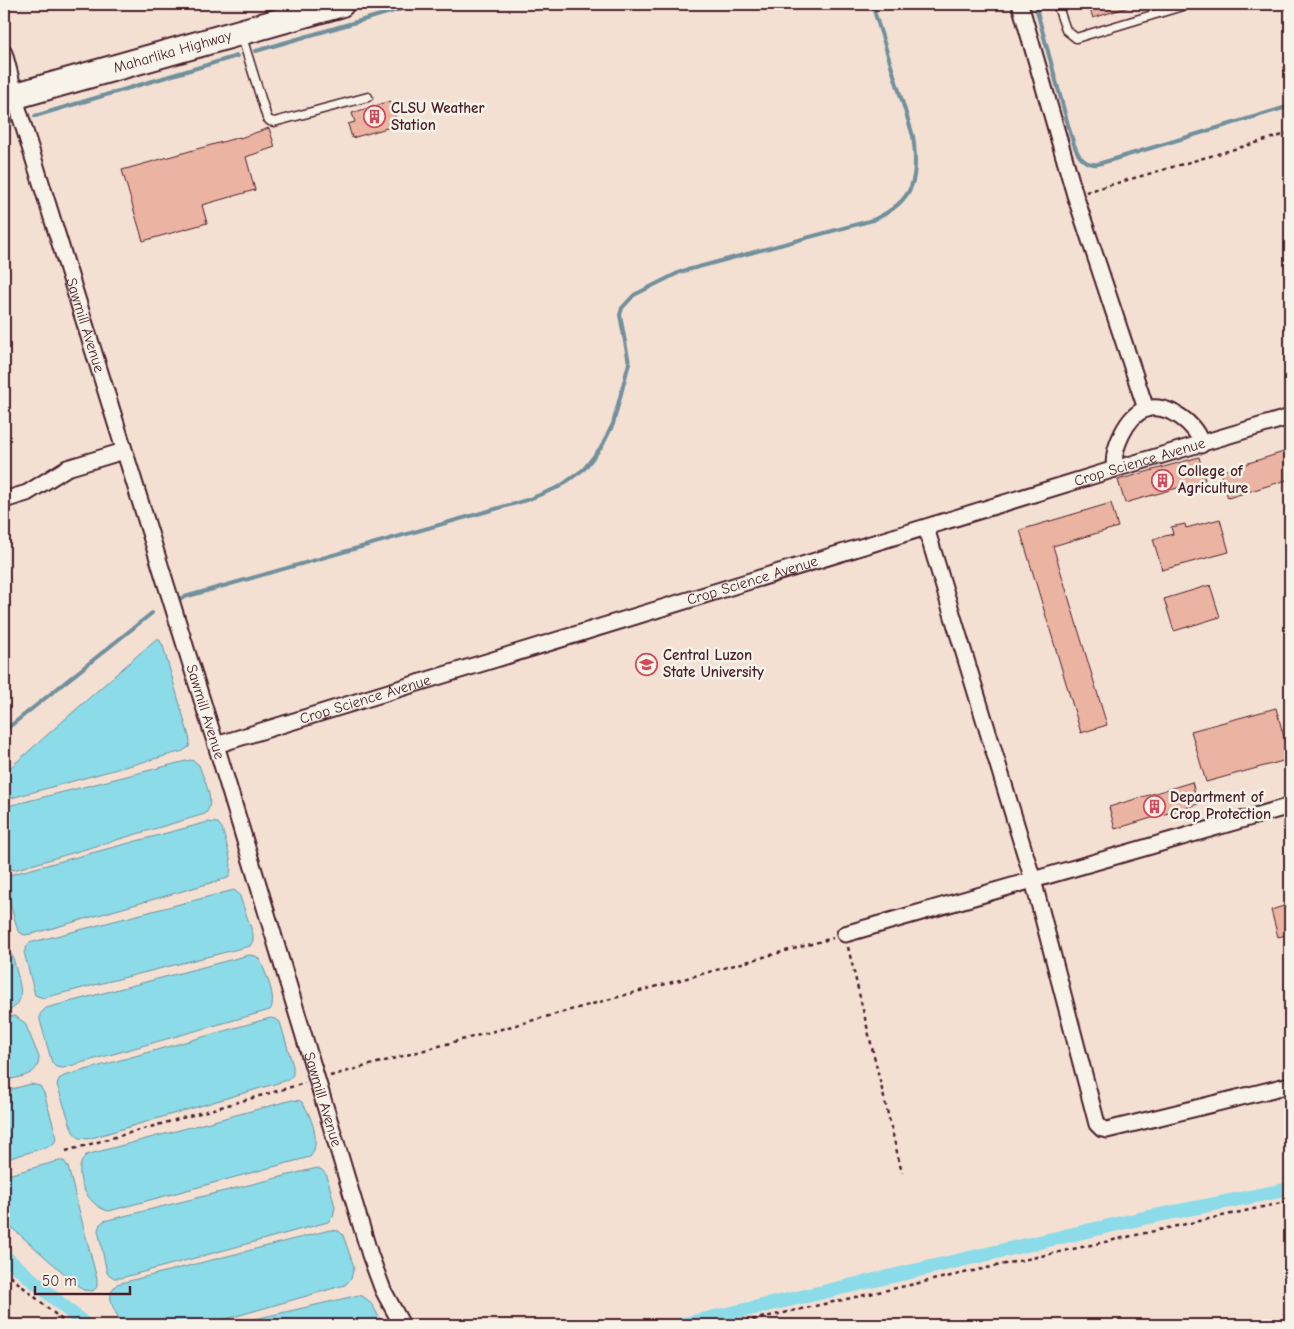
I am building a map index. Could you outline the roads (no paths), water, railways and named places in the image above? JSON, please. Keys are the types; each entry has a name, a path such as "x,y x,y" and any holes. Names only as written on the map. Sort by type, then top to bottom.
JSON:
{"highway":[{"name":"Maharlika Highway","path":"9,97 341,4"}],"street":[{"path":"1020,4 1075,195 1146,409"},
{"name":"Sawmill Avenue","path":"4,53 11,75 9,97 124,451 216,745 370,1255 382,1290 402,1325"},
{"path":"1115,469 1113,459 1118,443 1132,417 1146,409 1160,407 1175,413 1196,431 1201,445"},
{"name":"Crop Science Avenue","path":"216,745 1290,417"},
{"path":"4,500 27,494 67,468 124,451"},
{"path":"926,528 1033,880 1095,1121 1100,1128 1107,1130 1290,1085"},
{"path":"845,934 1290,806"}],"lane":[{"path":"1057,4 1066,30 1076,38 1189,4"},
{"path":"240,32 266,118 270,121 274,122 368,96"}],"water":[{"path":"156,639 159,639 163,646 190,740 189,747 183,751 4,800 4,773"},
{"path":"190,760 199,765 208,790 210,804 205,814 14,870 4,866 4,807"},
{"path":"208,822 218,823 222,828 231,867 228,878 32,934 24,935 18,931 5,887 6,879 9,875"},
{"path":"234,890 239,894 253,934 253,941 250,946 43,998 35,995 24,952 29,943"},
{"path":"4,951 10,953 13,957 19,982 20,997 18,1003 13,1008 4,1012"},
{"path":"249,955 256,956 260,960 267,978 273,999 270,1010 63,1068 56,1067 52,1063 40,1020 40,1014 46,1008"},
{"path":"15,1016 25,1023 39,1057 38,1064 28,1075 4,1081 4,1017"},
{"path":"270,1018 280,1022 293,1066 293,1075 288,1080 88,1139 79,1138 73,1132 57,1085 59,1079 64,1076"},
{"path":"31,1084 40,1086 44,1093 57,1138 50,1146 4,1160 4,1091"},
{"path":"292,1100 301,1101 314,1129 315,1144 310,1157 109,1211 94,1203 83,1188 80,1170 81,1162 86,1155"},
{"path":"64,1161 68,1167 97,1279 97,1287 93,1291 83,1290 4,1221 4,1176"},
{"path":"317,1168 322,1170 327,1176 335,1207 333,1217 328,1222 121,1278 114,1278 107,1273 98,1230 100,1224 104,1221"},
{"path":"330,1230 339,1231 343,1235 354,1267 351,1279 345,1285 205,1325 123,1325 112,1305 111,1294 117,1284"},
{"path":"359,1295 371,1303 383,1325 229,1325"}],"waterway":[{"path":"256,51 418,4"},
{"path":"181,598 527,500 559,487 584,469 602,446 613,424 629,363 620,315 622,308 634,295 680,272 873,220 898,205 911,187 914,176 915,151 913,136 872,4"},
{"path":"1035,4 1070,132 1078,154 1086,162 1098,164 1290,106"},
{"path":"35,116 237,56"},
{"path":"4,123 11,121"},
{"path":"4,731 152,613"},
{"path":"680,1325 1139,1219 1290,1189"},
{"path":"4,1256 86,1325"}],"place":[{"name":"CLSU Weather Station","path":"375,117"},
{"name":"College of Agriculture","path":"1162,480"},
{"name":"Central Luzon State University","path":"647,664"},
{"name":"Department of Crop Protection","path":"1154,806"}]}
